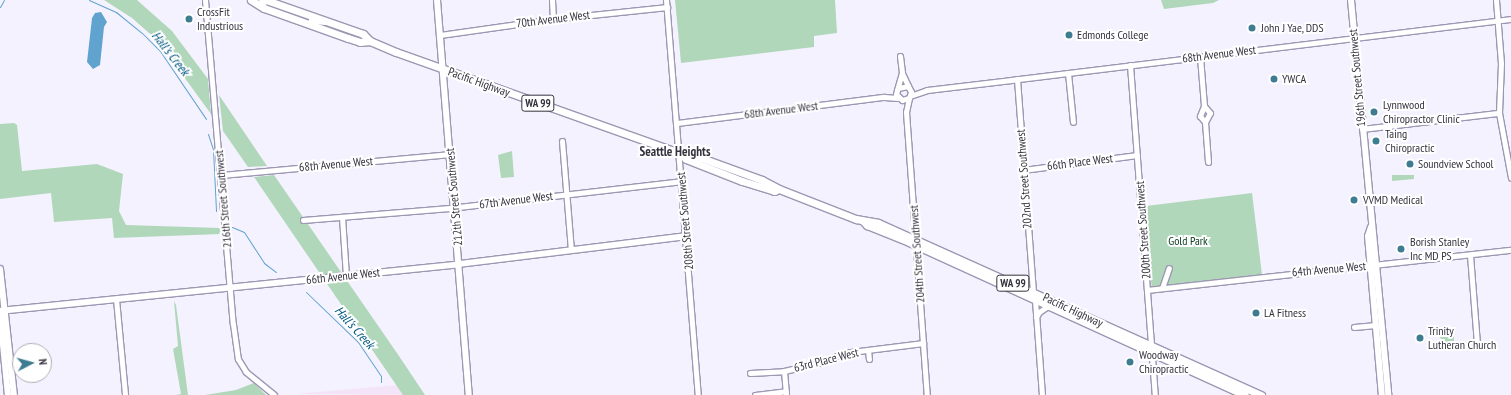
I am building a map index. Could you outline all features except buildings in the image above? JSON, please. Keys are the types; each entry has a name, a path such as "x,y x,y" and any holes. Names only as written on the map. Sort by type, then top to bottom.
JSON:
{"highway":[{"name":"Pacific Highway","path":"251,0 260,3 264,8 360,42 370,41"},
{"name":"Pacific Highway","path":"260,3 266,0 363,34 370,41 444,70 680,153 686,159 744,181 761,183"},
{"name":"Pacific Highway","path":"680,153 685,152 761,183 774,191 778,189 863,221 867,225 916,242 1021,286 1245,395"},
{"name":"Pacific Highway","path":"916,242 1048,306 1261,395"}],"main road":[{"name":"212th Street Southwest","path":"437,0 451,154 469,395"},
{"name":"196th Street Southwest","path":"1351,0 1370,227 1368,236 1384,352 1384,394"},
{"path":"310,24 313,21 328,22"},
{"name":"66th Avenue West","path":"2,310 459,264 686,236"},
{"name":"196th Street Southwest","path":"1373,265 1378,349 1384,394"},
{"path":"0,269 3,303 2,310 14,395"},
{"path":"0,314 8,395"},
{"path":"1376,325 1382,330"},
{"path":"1378,349 1384,352"}],"street":[{"name":"216th Street Southwest","path":"205,0 230,288 238,359 246,372 274,395"},
{"path":"552,0 553,19"},
{"name":"208th Street Southwest","path":"666,0 678,123 698,395"},
{"path":"1496,0 1501,63 1499,113 1511,178"},
{"name":"70th Avenue West","path":"440,35 553,19 667,7"},
{"name":"68th Avenue West","path":"678,123 884,97 910,97 927,90 1511,19"},
{"path":"900,56 902,73 909,87"},
{"path":"1200,57 1204,106 1200,116 1205,122"},
{"name":"200th Street Southwest","path":"1130,65 1155,395"},
{"path":"1068,72 1073,122"},
{"path":"897,89 902,73"},
{"name":"202nd Street Southwest","path":"1017,79 1033,292"},
{"name":"68th Avenue West","path":"884,97 897,89 909,87 927,90"},
{"name":"204th Street Southwest","path":"909,87 910,97 906,112 926,395"},
{"name":"204th Street Southwest","path":"897,89 899,98 906,112"},
{"path":"1204,106 1210,113 1205,122 1208,162"},
{"path":"1362,129 1499,113"},
{"path":"562,141 571,250"},
{"name":"68th Avenue West","path":"221,175 451,154"},
{"name":"66th Place West","path":"1023,170 1137,155"},
{"name":"67th Avenue West","path":"303,220 455,208 682,181"},
{"path":"342,217 346,276"},
{"name":"64th Avenue West","path":"1147,290 1511,250"},
{"path":"1470,255 1477,343"},
{"path":"1162,288 1169,268"},
{"path":"1021,286 1032,279"},
{"path":"116,299 124,395"},
{"path":"1035,300 1042,395"},
{"path":"1036,318 1039,312 1048,306"},
{"path":"1354,327 1376,325"},
{"name":"63rd Place West","path":"750,373 784,371 827,361 843,353 923,343"},
{"name":"63rd Place West","path":"868,350 869,359"},
{"path":"755,395 786,393 784,371"}],"shaded area":[{"path":"398,385 405,395 294,394"}],"green space":[{"path":"104,0 137,0 172,31 208,79 211,114 157,40 132,18"},
{"path":"675,0 835,0 837,33 814,36 814,47 681,63"},
{"path":"1161,0 1219,0 1213,3 1164,9"},
{"path":"219,95 267,166 248,167 223,131"},
{"path":"14,123 17,125 22,171 97,164 123,174 119,211 126,225 220,228 221,234 114,238 112,218 54,222 51,193 0,199 0,124"},
{"path":"512,151 514,177 501,178 498,155"},
{"path":"274,175 425,395 403,395 254,177"},
{"path":"1392,175 1414,175 1414,179 1392,181"},
{"name":"Gold Park","path":"1252,193 1262,274 1152,288 1142,207"},
{"path":"174,301 176,305 188,395 176,395 181,394 173,349 178,346"},
{"path":"1454,331 1454,344 1443,345 1443,340 1438,336 1440,333"},
{"path":"254,383 266,395 205,395 236,390"}],"water":[{"path":"101,12 107,22 104,27 100,65 93,69 87,62 92,18 95,13"}],"waterway":[{"name":"Hall's Creek","path":"0,7 4,0"},
{"name":"Hall's Creek","path":"89,0 116,12 142,33 160,51 206,119"},
{"name":"Hall's Creek","path":"208,134 213,149 216,211"},
{"name":"Hall's Creek","path":"232,227 244,232 264,263 276,272"},
{"name":"Hall's Creek","path":"306,292 358,342 381,376 381,382"}],"place":[{"name":"CrossFit Industrious","path":"189,19"},
{"name":"John J Yae, DDS","path":"1252,28"},
{"name":"Edmonds College","path":"1069,35"},
{"name":"YWCA","path":"1274,79"},
{"name":"Lynnwood Chiropractor Clinic","path":"1374,112"},
{"name":"Taing Chiropractic","path":"1376,141"},
{"name":"Soundview School","path":"1410,164"},
{"name":"VVMD Medical","path":"1354,200"},
{"name":"Borish Stanley Inc MD PS","path":"1401,249"},
{"name":"LA Fitness","path":"1256,313"},
{"name":"Trinity Lutheran Church","path":"1420,338"},
{"name":"Woodway Chiropractic","path":"1130,362"}],"district":[{"name":"Seattle Heights","path":"675,152"}]}
